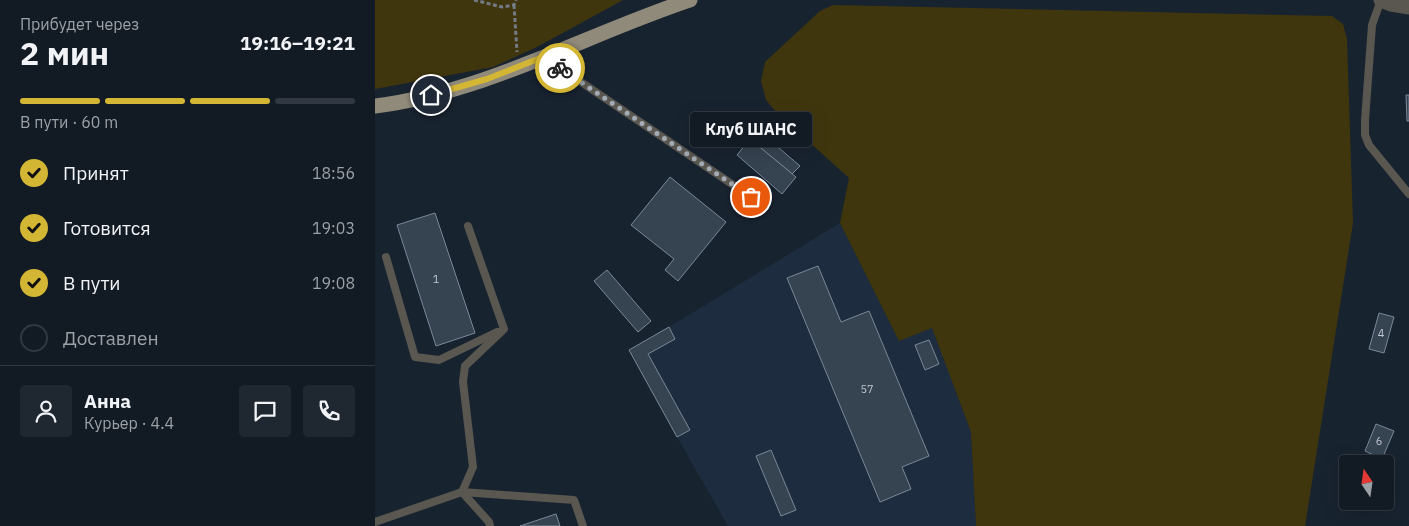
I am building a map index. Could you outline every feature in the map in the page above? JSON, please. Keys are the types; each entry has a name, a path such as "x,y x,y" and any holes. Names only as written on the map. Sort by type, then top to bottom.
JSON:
{"main road":[{"path":"375,106 450,91 543,57 672,3 690,0"}],"street":[{"path":"1381,0 1409,7"}],"lane":[{"path":"1381,0 1372,25 1365,135 1369,145 1409,194"},
{"path":"543,57 751,197"},
{"path":"468,226 504,329"},
{"path":"386,257 415,357 439,360 504,329"},
{"path":"462,492 473,466 463,382 465,366 504,329"},
{"path":"462,492 489,522 490,526"},
{"path":"375,522 462,492 574,500 583,526"}],"path":[{"path":"475,0 502,7 514,5"},
{"path":"516,0 514,5 517,67"}],"shaded area":[{"path":"375,0 623,0 537,47 493,67 375,89"},
{"path":"833,5 1332,16 1343,24 1347,39 1353,223 1305,526 976,526 971,432 932,328 899,341 840,223 849,178 777,113 766,100 761,81 765,62 820,11"},
{"path":"840,223 899,341 932,327 971,432 976,526 728,526 677,437 690,430 648,354 675,339 669,327"}],"building":[{"path":"1406,95 1409,95 1409,121 1407,121"},
{"path":"758,130 800,166 792,174 750,139"},
{"path":"750,139 796,177 782,194 737,155"},
{"path":"670,177 726,222 678,281 665,270 674,259 631,225"},
{"path":"435,213 475,333 436,346 397,225"},
{"path":"818,266 841,322 869,311 929,456 902,467 911,489 880,502 787,278"},
{"path":"607,270 651,321 638,332 594,281"},
{"path":"1379,313 1394,317 1384,353 1369,349"},
{"path":"669,327 675,339 648,354 690,430 677,437 629,350"},
{"path":"929,340 939,364 925,370 915,345"},
{"path":"1376,424 1394,431 1384,455 1374,455 1365,451"},
{"path":"771,450 796,510 781,516 756,456"},
{"path":"556,514 560,526 520,526"}],"way so far":[{"path":"560,68 751,197"}],"place":[{"name":"Клуб ШАНС","path":"751,197"}],"route":[{"path":"431,95 487,79 543,57 560,68"}]}
